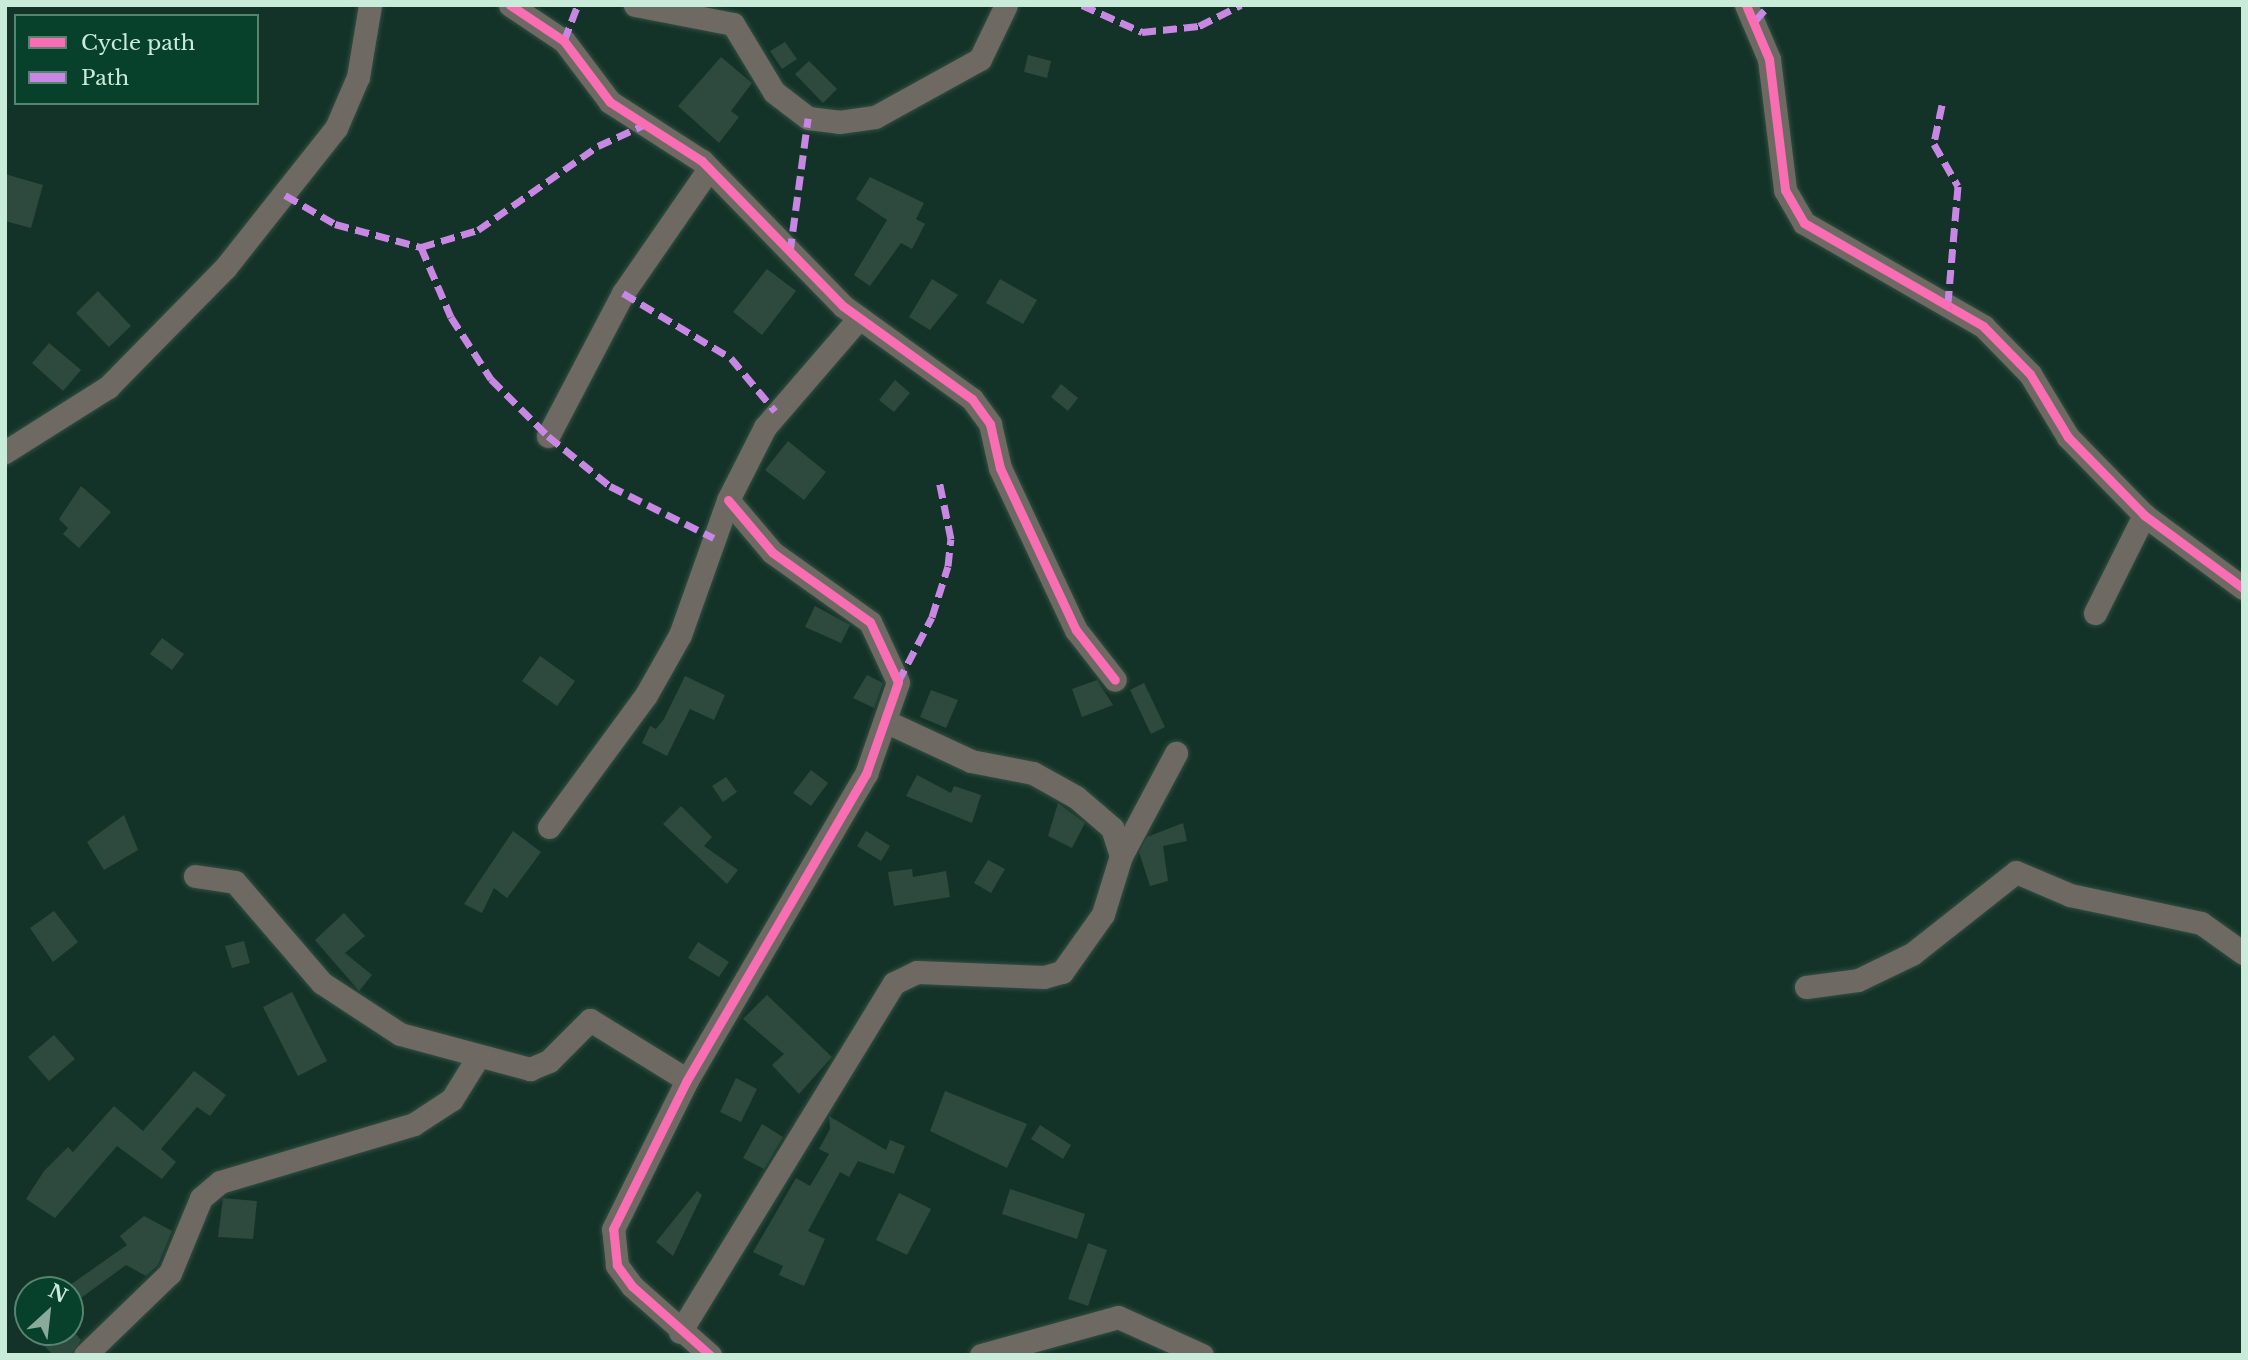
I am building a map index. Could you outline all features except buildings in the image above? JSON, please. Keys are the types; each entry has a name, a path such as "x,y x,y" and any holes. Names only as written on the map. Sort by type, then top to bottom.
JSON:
{"street":[{"path":"5,452 108,387 226,268 336,128 358,77 370,5"},
{"path":"510,5 565,41 610,102 709,169 859,318 929,364 983,413 1014,502 1076,630 1115,680"},
{"path":"635,5 733,24 774,92 808,118 839,122 875,117 980,59 1006,5"},
{"path":"1746,5 1769,59 1792,209 1813,231 1983,326 2030,374 2068,437 2144,516 2243,588"},
{"path":"548,436 611,314 709,169"},
{"path":"549,827 646,695 680,635 727,500 775,411 817,373 859,318"},
{"path":"710,1355 680,1332 632,1286 610,1243 687,1080 846,812 885,721 898,682 881,638 850,604 772,552 727,500"},
{"path":"2095,613 2144,516"},
{"path":"885,721 971,761 1033,774 1076,797 1112,828 1121,856"},
{"path":"680,1332 894,983 917,972 1044,977 1062,972 1103,914 1121,856 1176,753"},
{"path":"1806,986 1858,979 1912,954 2016,872 2070,895 2197,922 2243,953"},
{"path":"195,876 235,882 322,983 400,1034 530,1069 549,1061 590,1020 687,1080"},
{"path":"85,1355 170,1273 201,1198 219,1182 414,1124 452,1099 478,1057"},
{"path":"981,1355 1118,1317 1202,1355"}],"marked path":[{"path":"564,41 578,5"},
{"path":"1082,5 1142,32 1199,26 1241,5"},
{"path":"1755,21 1769,5"},
{"path":"1942,105 1934,144 1958,186 1948,302"},
{"path":"790,252 808,118"},
{"path":"285,195 335,224 421,247 478,230 598,146 646,124"},
{"path":"421,247 451,317 491,379 548,436 610,486 714,538"},
{"path":"623,293 731,358 775,411"},
{"path":"898,682 932,617 948,566 951,539 939,480"}],"cycle path":[{"path":"510,5 564,41 610,102 702,161 843,306 972,399 990,424 1000,468 1076,630 1115,680"},
{"path":"1746,5 1769,59 1785,190 1804,223 1983,326 2030,374 2068,437 2144,515 2243,588"},
{"path":"710,1355 632,1286 617,1265 613,1229 687,1080 866,774 898,682 870,622 772,552 728,500"}]}
